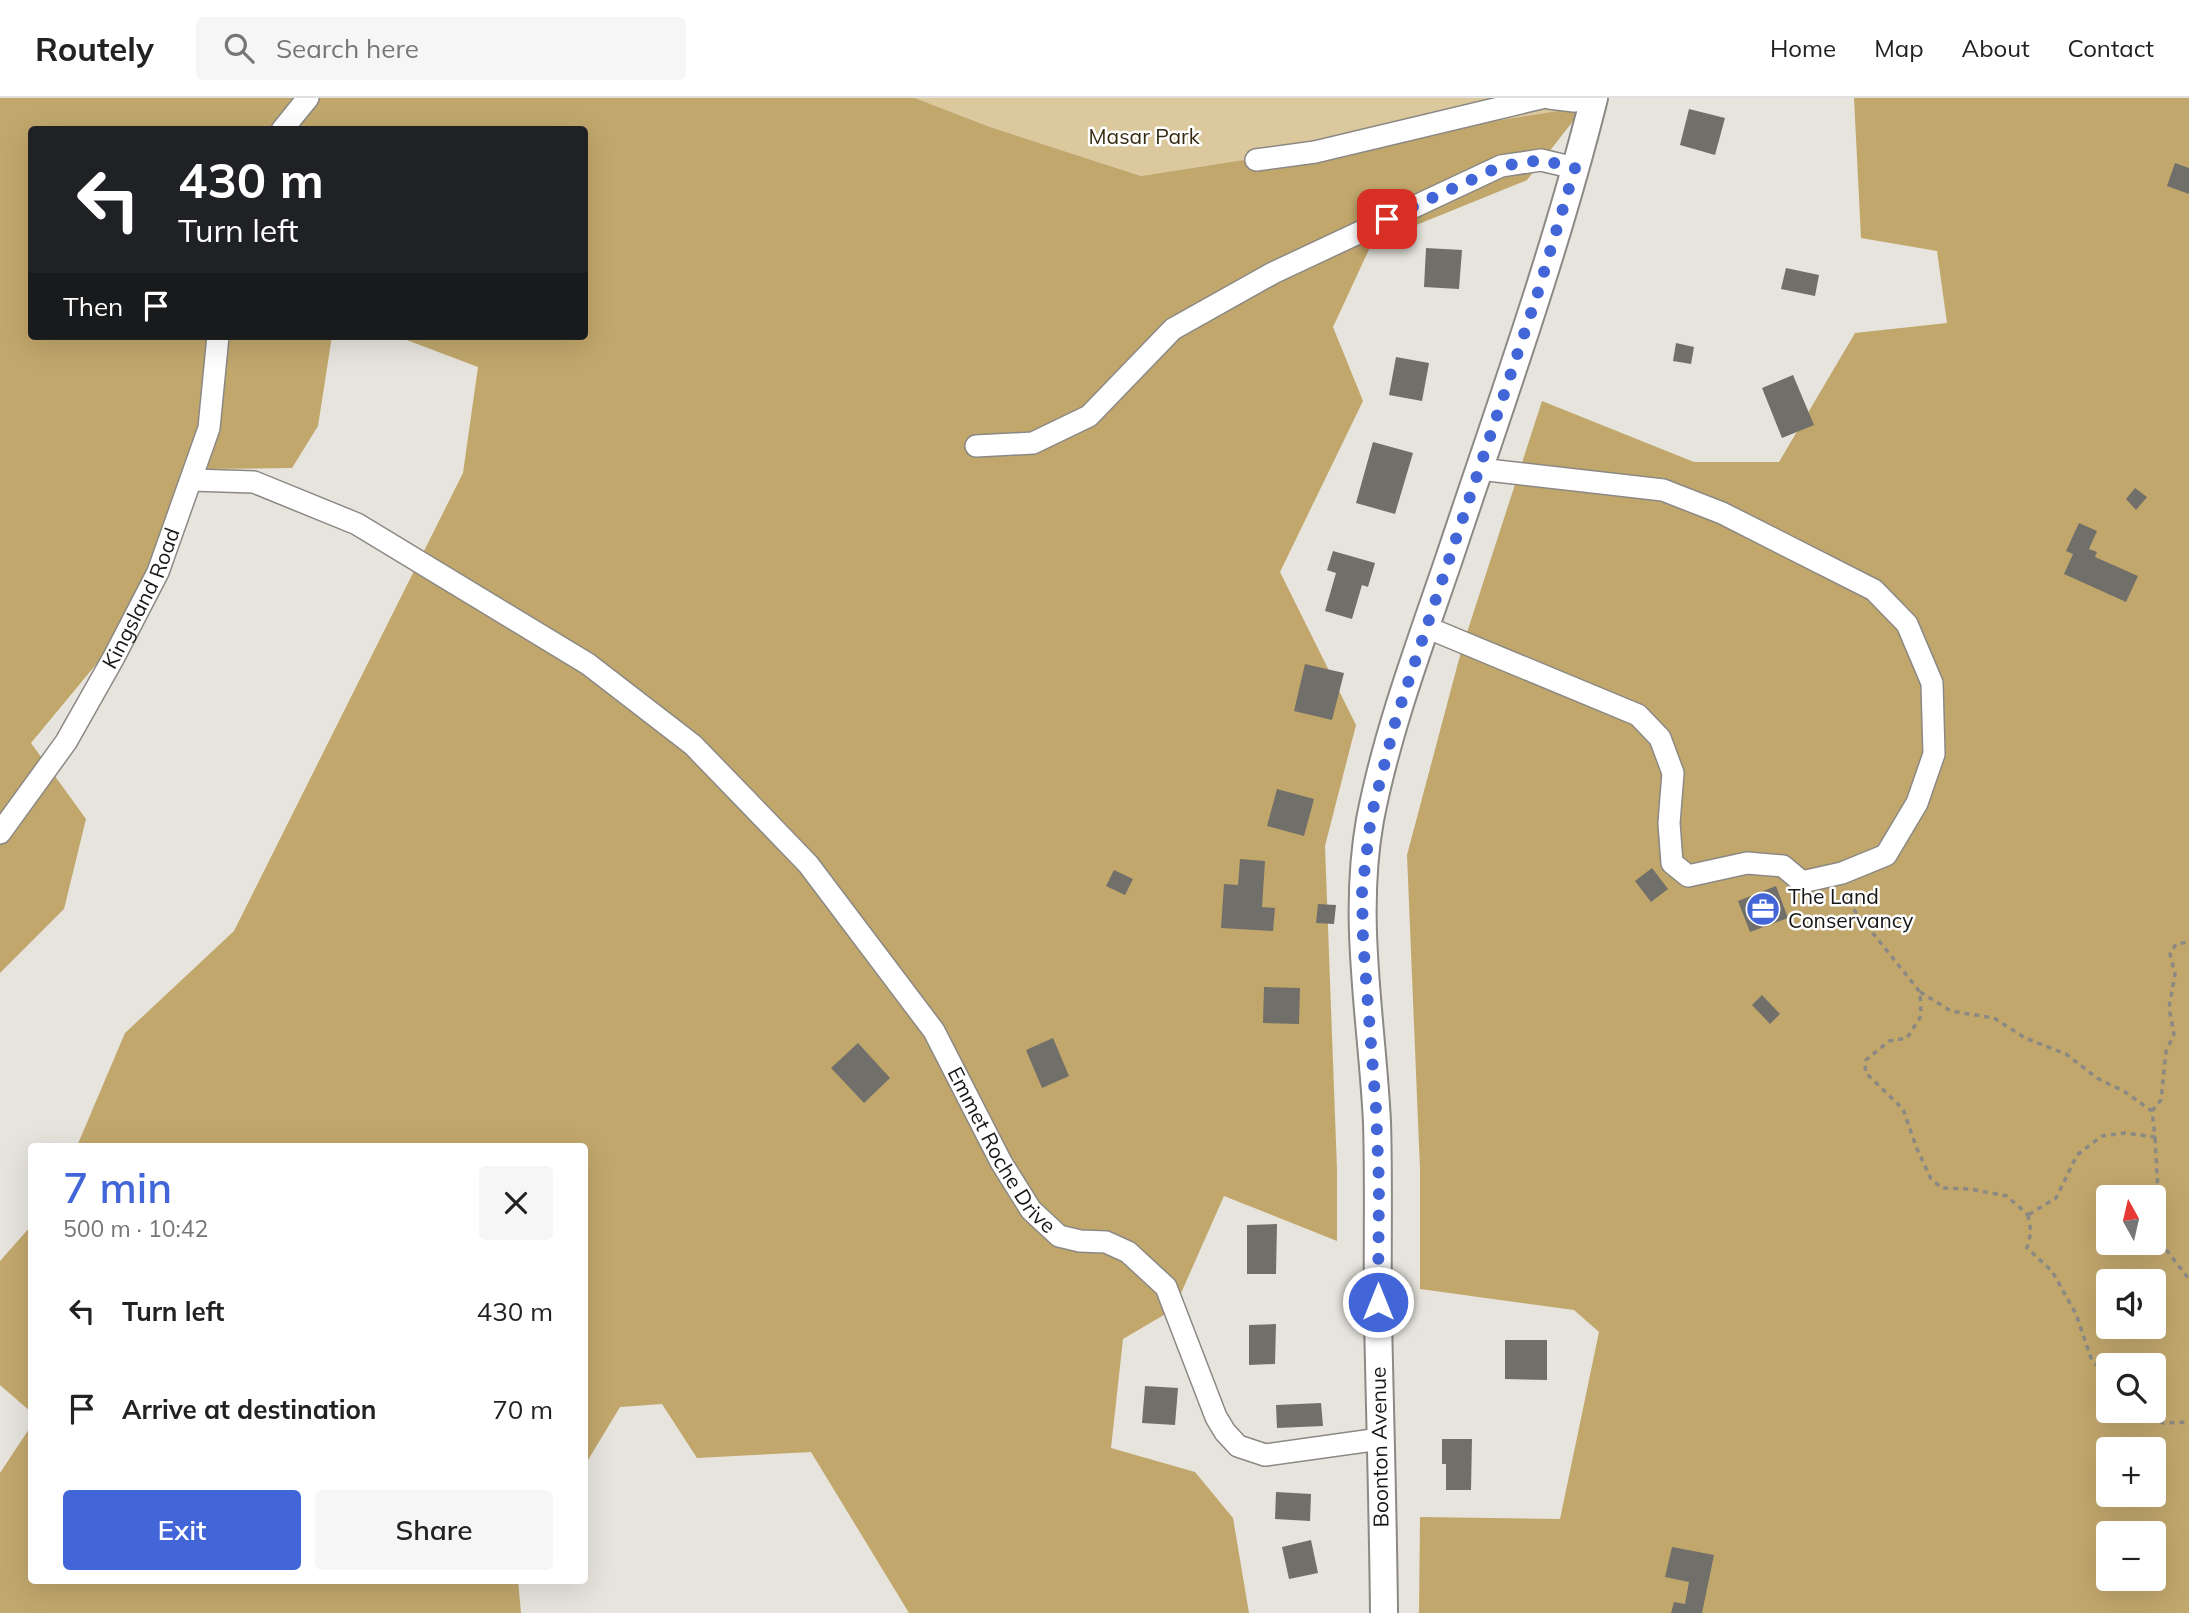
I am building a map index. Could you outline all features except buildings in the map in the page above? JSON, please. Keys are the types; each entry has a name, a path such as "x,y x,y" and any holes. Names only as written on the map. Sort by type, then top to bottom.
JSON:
{"main road":[{"name":"Boonton Avenue","path":"1384,1613 1379,1171 1362,891 1371,817 1396,719 1538,292 1575,168 1585,104"}],"street":[{"path":"285,126 308,98"},
{"path":"1256,160 1315,152 1541,98"},
{"path":"1549,98 1585,104"},
{"path":"976,446 1033,443 1089,416 1173,329 1273,272 1501,166 1541,160 1575,168"},
{"name":"Kingsland Road","path":"0,833 66,742 158,572 209,428 218,340"},
{"path":"1426,627 1638,715 1660,738 1674,773 1669,823 1672,863 1688,876 1747,863 1783,866 1802,882 1842,873 1886,855 1917,803 1934,754 1932,683 1907,624 1874,590 1722,513 1662,490 1479,469"},
{"name":"Emmet Roche Drive","path":"192,481 254,482 357,524 588,664 694,745 808,864 934,1031 1001,1162 1031,1210 1059,1236 1080,1241 1106,1242 1128,1252 1166,1287 1216,1417 1238,1446 1265,1455 1380,1438"}],"path":[{"path":"1842,873 1847,901 1920,992 1951,1011 1994,1018 2025,1038 2066,1054 2097,1078 2125,1092 2152,1111"},
{"path":"2158,1185 2152,1111 2161,1100 2165,1052 2174,1034 2169,1008 2175,974 2169,954 2176,944 2189,943"},
{"path":"1920,992 1921,1016 1907,1038 1889,1041 1866,1060 1865,1073 1903,1109 1931,1179 1942,1188 1970,1189 2007,1196 2028,1215 2031,1232 2027,1248 2052,1271 2076,1314 2091,1359 2096,1365"},
{"path":"2028,1215 2056,1198 2077,1156 2102,1136 2125,1133 2155,1137"},
{"path":"2166,1249 2189,1279"},
{"path":"2166,1423 2189,1422"}],"green space":[{"name":"Masar Park","path":"915,98 1579,98 1577,108 1141,176 990,127"}],"shaded area":[{"path":"0,98 915,98 990,127 1141,176 1577,108 1577,116 1527,180 1372,243 1333,327 1363,401 1280,572 1356,725 1325,846 1337,1170 1337,1241 1224,1196 1174,1309 1123,1339 1111,1448 1195,1472 1233,1518 1249,1613 909,1613 811,1452 697,1458 662,1404 620,1407 588,1460 588,1143 78,1143 125,1033 234,931 463,473 478,367 407,340 588,340 588,126 28,126 28,340 331,340 318,426 292,468 199,469 132,621 31,743 86,819 64,909 0,973"},
{"path":"1854,98 2189,98 2189,1613 1419,1613 1420,1517 1560,1519 1599,1332 1574,1310 1420,1289 1420,1169 1407,855 1462,648 1542,401 1694,462 1779,462 1855,333 1947,323 1937,251 1861,238"},
{"path":"28,1229 28,1409 0,1385 0,1261"},
{"path":"28,1431 28,1584 518,1584 521,1613 0,1613 0,1473"}],"place":[{"name":"The Land Conservancy","path":"1763,909"}],"route":[{"path":"1378,1302 1379,1183 1362,891 1371,817 1396,719 1538,292 1575,168 1541,160 1501,166 1387,219"}]}
